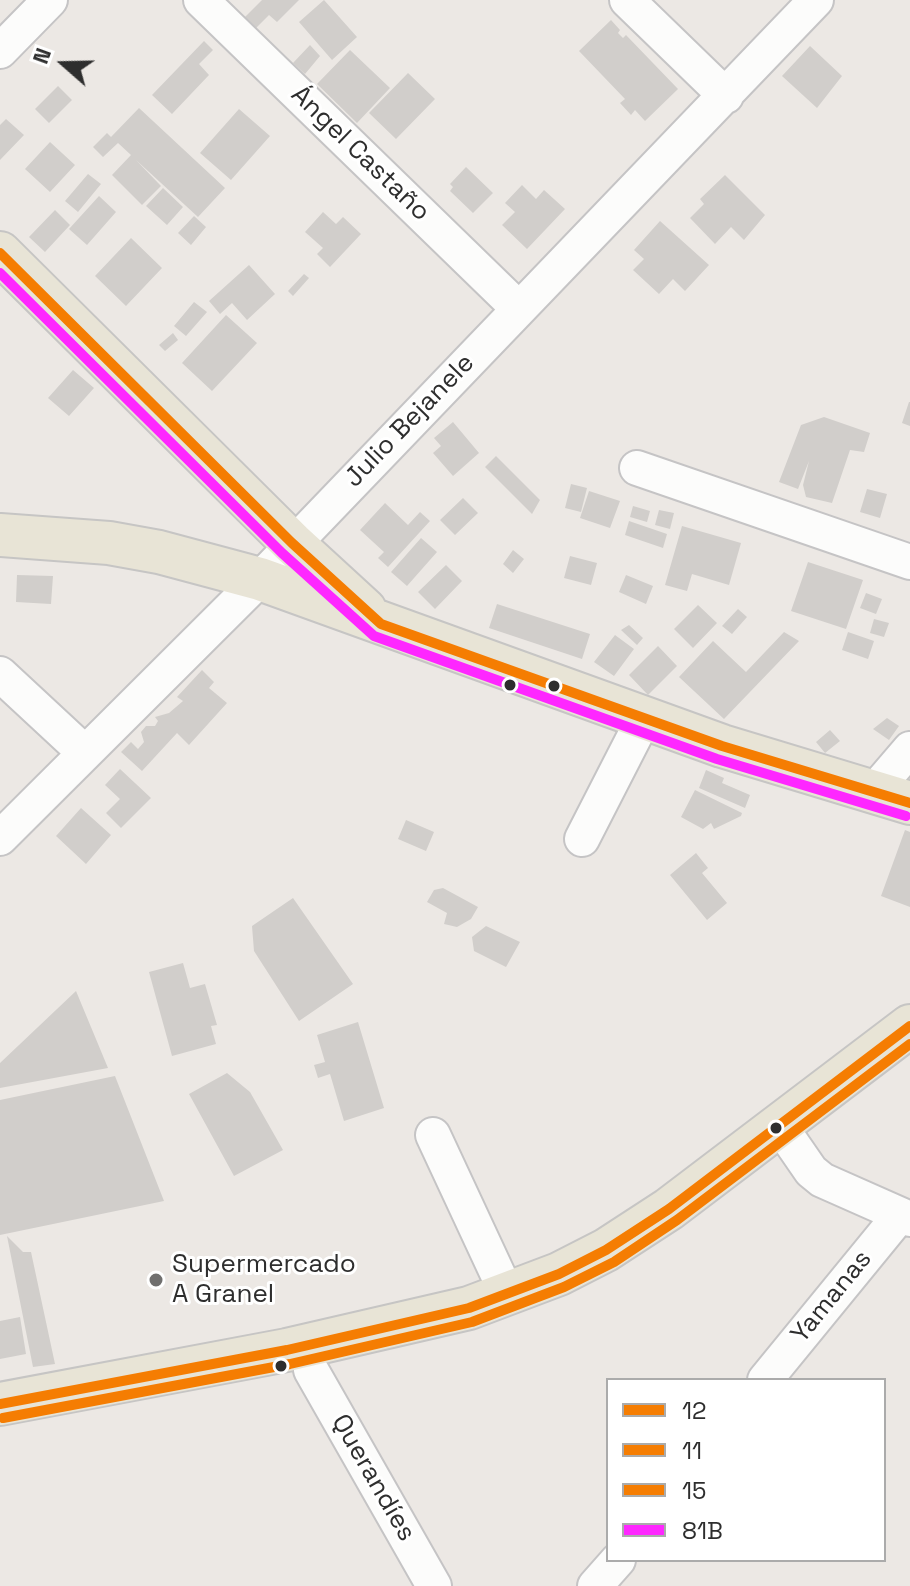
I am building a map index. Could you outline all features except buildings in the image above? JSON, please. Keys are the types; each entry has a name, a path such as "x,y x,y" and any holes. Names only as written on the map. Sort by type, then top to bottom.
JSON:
{"main road":[{"path":"0,253 292,543 381,624"},
{"path":"0,535 122,545 260,579 644,718 773,762 892,797"},
{"path":"0,1404 231,1363 469,1308 507,1294 595,1256 669,1209 910,1026"},
{"path":"0,1432 360,1362 457,1333 566,1290 623,1258 910,1061"}],"street":[{"path":"0,51 50,0"},
{"name":"Ángel Castaño","path":"201,0 519,309"},
{"path":"627,0 726,96"},
{"name":"Julio Bejanele","path":"0,838 260,579 816,0"},
{"path":"637,468 910,562"},
{"path":"0,674 84,752"},
{"path":"582,839 644,718"},
{"path":"892,797 910,749"},
{"path":"433,1135 507,1294"},
{"path":"791,1142 811,1171 822,1180 905,1217"},
{"name":"Yamanas","path":"767,1378 905,1217"},
{"name":"Querandíes","path":"311,1370 434,1586"}],"transit line":[{"name":"12","path":"0,253 292,543 381,624 722,746 910,803"},
{"name":"81B","path":"0,273 282,553 374,636 717,759 906,816"},
{"name":"11","path":"0,1404 287,1350 469,1308 559,1274 606,1250 669,1209 910,1026"},
{"name":"15","path":"3,1418 290,1364 472,1322 564,1287 614,1262 677,1220 910,1044"}],"place":[{"name":"Supermercado A Granel","path":"156,1280"}]}
